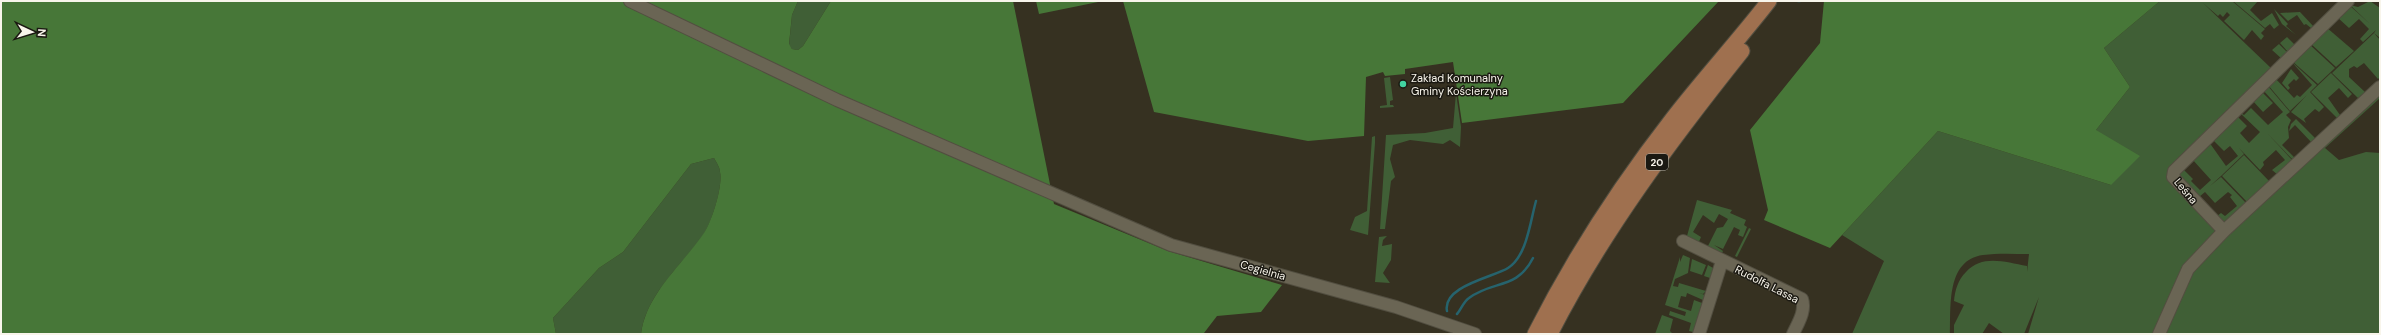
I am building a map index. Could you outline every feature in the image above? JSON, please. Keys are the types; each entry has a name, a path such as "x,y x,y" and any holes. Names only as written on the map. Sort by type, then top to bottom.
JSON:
{"main road":[{"name":"20","path":"1535,334 1582,247 1622,186 1674,116 1769,1"},
{"name":"20","path":"1550,334 1587,267 1647,176 1780,1"}],"street":[{"name":"Cegielnia","path":"630,1 837,100 1171,244 1396,307 1475,334"},
{"name":"Leśna","path":"2224,231 2173,177 2174,171 2348,1"},
{"path":"2159,334 2188,269 2224,231 2380,87"},
{"name":"Rudolfa Lassa","path":"1682,241 1802,299 1804,305 1803,313 1793,334"},
{"name":"Rudolfa Lassa","path":"1699,334 1722,261"}],"green space":[{"path":"1,1 798,1 792,15 789,44 792,49 798,50 803,46 831,1 1013,1 1054,204 1168,251 1282,285 1261,312 1217,316 1204,333 1196,334 641,334 644,319 657,293 707,228 716,203 721,178 719,168 714,158 691,164 623,252 599,268 553,318 556,334 1,334"},
{"path":"798,1 831,1 803,46 798,50 792,49 789,45 792,15"},
{"path":"1036,1 1103,1 1039,14"},
{"path":"1123,1 1719,1 1623,103 1462,123 1453,62 1405,69 1405,74 1385,76 1383,72 1366,77 1364,136 1308,141 1154,112"},
{"path":"1824,1 2160,1 2104,48 2130,87 2096,130 2140,156 2111,185 1938,131 1830,248 1764,220 1768,210 1750,130 1820,43"},
{"path":"2160,1 2232,1 2265,29 2261,33 2264,36 2261,40 2252,30 2244,40 2224,21 2230,15 2227,12 2223,17 2220,14 2218,16 2203,3 2272,69 2167,173 2183,194 2225,235 2380,90 2380,98 2325,148 2339,160 2366,152 2380,153 2380,334 2028,334 2039,297 2024,334 2004,334 1989,323 1982,334 1954,334 1954,325 1964,305 1954,301 1956,289 1961,278 1972,266 1987,261 2002,261 2027,266 2027,272 2029,254 1994,254 1983,255 1971,259 1962,266 1957,275 1951,298 1950,334 1852,334 1884,261 1842,235 1938,131 2111,185 2096,130 2130,87 2104,48"},
{"path":"2233,1 2258,1 2250,10 2261,21 2272,13 2279,25 2274,29 2270,24 2265,28"},
{"path":"2370,1 2380,8 2380,38 2374,33 2376,30 2363,42 2360,39 2369,29 2359,19 2349,28 2337,17 2349,5 2370,24 2350,5 2358,7"},
{"path":"2274,9 2288,24 2286,26 2296,35 2282,24"},
{"path":"2300,12 2315,28 2311,28 2306,24 2304,25 2297,15 2288,21 2280,13"},
{"path":"2326,27 2354,51 2336,67 2310,43"},
{"path":"2374,33 2380,40 2380,77 2378,79 2364,63 2357,68 2354,66 2349,69 2349,77 2365,92 2358,98 2332,73"},
{"path":"2287,37 2295,45 2288,52 2280,43"},
{"path":"2279,44 2288,53 2282,59 2272,50"},
{"path":"2309,44 2335,68 2318,84 2292,61 2307,47 2310,48 2308,45"},
{"path":"2291,61 2317,85 2310,92 2324,107 2319,112 2315,109 2304,119 2306,123 2291,112 2307,95 2290,111 2268,85 2275,78 2294,98 2297,95 2300,97 2312,85"},
{"path":"2291,69 2299,78 2296,81 2294,79 2288,85 2290,88 2288,90 2282,83"},
{"path":"2331,73 2352,94 2348,98 2339,88 2328,98 2340,115 2337,118 2311,92"},
{"path":"1390,77 1393,100 1390,101 1390,105 1393,105 1394,107 1380,108 1380,106 1387,105 1384,78"},
{"path":"2267,85 2290,112 2286,115 2291,120 2288,127 2289,138 2282,145 2295,158 2293,160 2267,133 2293,161 2278,175 2272,170 2285,160 2276,150 2263,162 2264,165 2260,170 2239,148 2244,154 2210,186 2221,177 2247,204 2227,223 2223,223 2217,216 2221,213 2225,216 2237,206 2230,197 2232,195 2228,192 2215,203 2205,192 2199,197 2179,174 2183,169 2193,179 2191,181 2200,190 2211,180 2192,159 2209,142 2226,166 2238,156 2230,146 2224,151 2212,139 2236,115 2247,126 2240,133 2249,143 2260,132 2239,112 2244,115 2251,108 2268,125 2283,112 2262,89"},
{"path":"2261,91 2273,103 2263,112 2252,100"},
{"path":"1456,93 1461,127 1460,147 1450,140 1443,144 1410,140 1393,145 1390,159 1395,177 1391,181 1385,229 1380,229 1386,135 1425,133 1453,128"},
{"path":"2296,119 2316,139 2312,143 2295,125 2289,131 2291,124"},
{"path":"1375,136 1368,235 1350,230 1355,217 1367,211 1372,137"},
{"path":"2244,155 2270,182 2248,203 2222,176"},
{"path":"714,158 719,168 721,178 716,203 710,221 704,234 657,293 644,319 641,334 556,334 553,318 599,268 623,252 691,164"},
{"path":"1697,200 1732,210 1730,213 1746,220 1744,225 1747,227 1743,237 1738,235 1740,230 1734,227 1723,249 1714,245 1723,251 1720,257 1707,248 1717,228 1723,227 1728,219 1719,214 1714,223 1703,215 1693,232 1701,237 1698,244 1687,236"},
{"path":"1749,228 1751,229 1737,257 1735,256"},
{"path":"1387,236 1383,240 1382,246 1392,244 1391,260 1383,273 1390,283 1375,282 1379,237"},
{"path":"1683,255 1690,258 1688,273 1675,279 1673,286 1678,287 1679,283 1706,291 1703,294 1699,293 1705,295 1703,300 1687,293 1686,297 1681,296 1678,307 1691,311 1694,300 1702,303 1693,332 1689,331 1691,323 1669,315 1670,311 1685,316 1686,312 1665,305 1680,257 1680,262"},
{"path":"1692,259 1706,265 1702,275 1690,271"},
{"path":"1708,265 1713,268 1710,278 1704,276"},
{"path":"1662,315 1673,319 1670,331 1673,334 1655,334"}],"waterway":[{"path":"1447,311 1448,302 1452,295 1460,289 1508,268 1514,263 1524,247 1536,201"},
{"path":"1457,314 1467,300 1478,292 1512,280 1520,275 1527,268 1533,258"}],"place":[{"name":"Zakład Komunalny Gminy Kościerzyna","path":"1403,84"}]}
